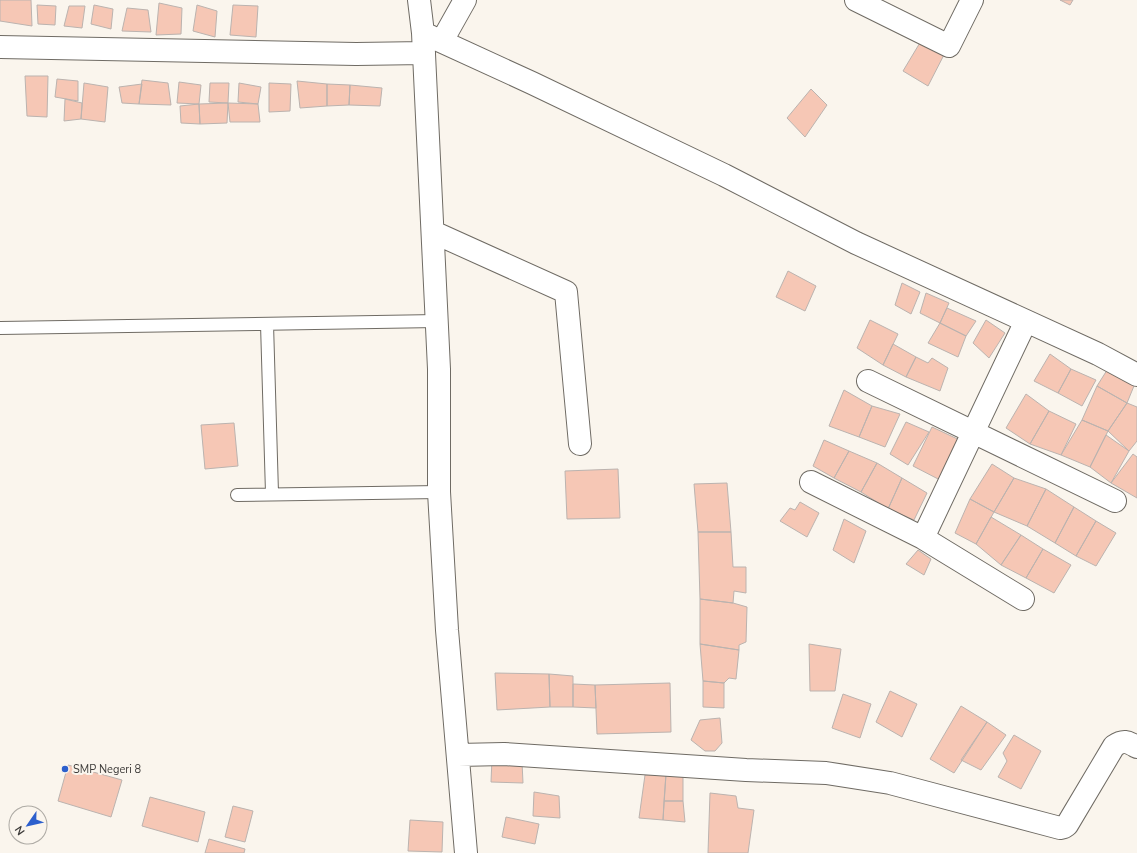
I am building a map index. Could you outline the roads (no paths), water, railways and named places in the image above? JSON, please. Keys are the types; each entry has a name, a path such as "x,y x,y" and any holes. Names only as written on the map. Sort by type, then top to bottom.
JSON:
{"street":[{"path":"419,0 430,42 433,232 439,369 439,492 447,630 466,853"},
{"path":"430,42 466,0"},
{"path":"856,0 949,46 972,0"},
{"path":"0,47 356,54 430,42 532,82 724,175 856,243 1098,354 1137,375"},
{"path":"433,232 566,292 580,444"},
{"path":"924,538 1026,321"},
{"path":"868,381 1115,501"},
{"path":"811,482 924,538 1023,599"},
{"path":"458,755 504,754 746,770 826,773 890,783 1060,828 1067,825 1114,746 1118,743 1127,742 1137,746"}],"lane":[{"path":"0,328 437,322"},
{"path":"267,324 272,493"},
{"path":"237,495 272,493 439,492"}],"place":[{"name":"SMP Negeri 8","path":"65,769"}]}
